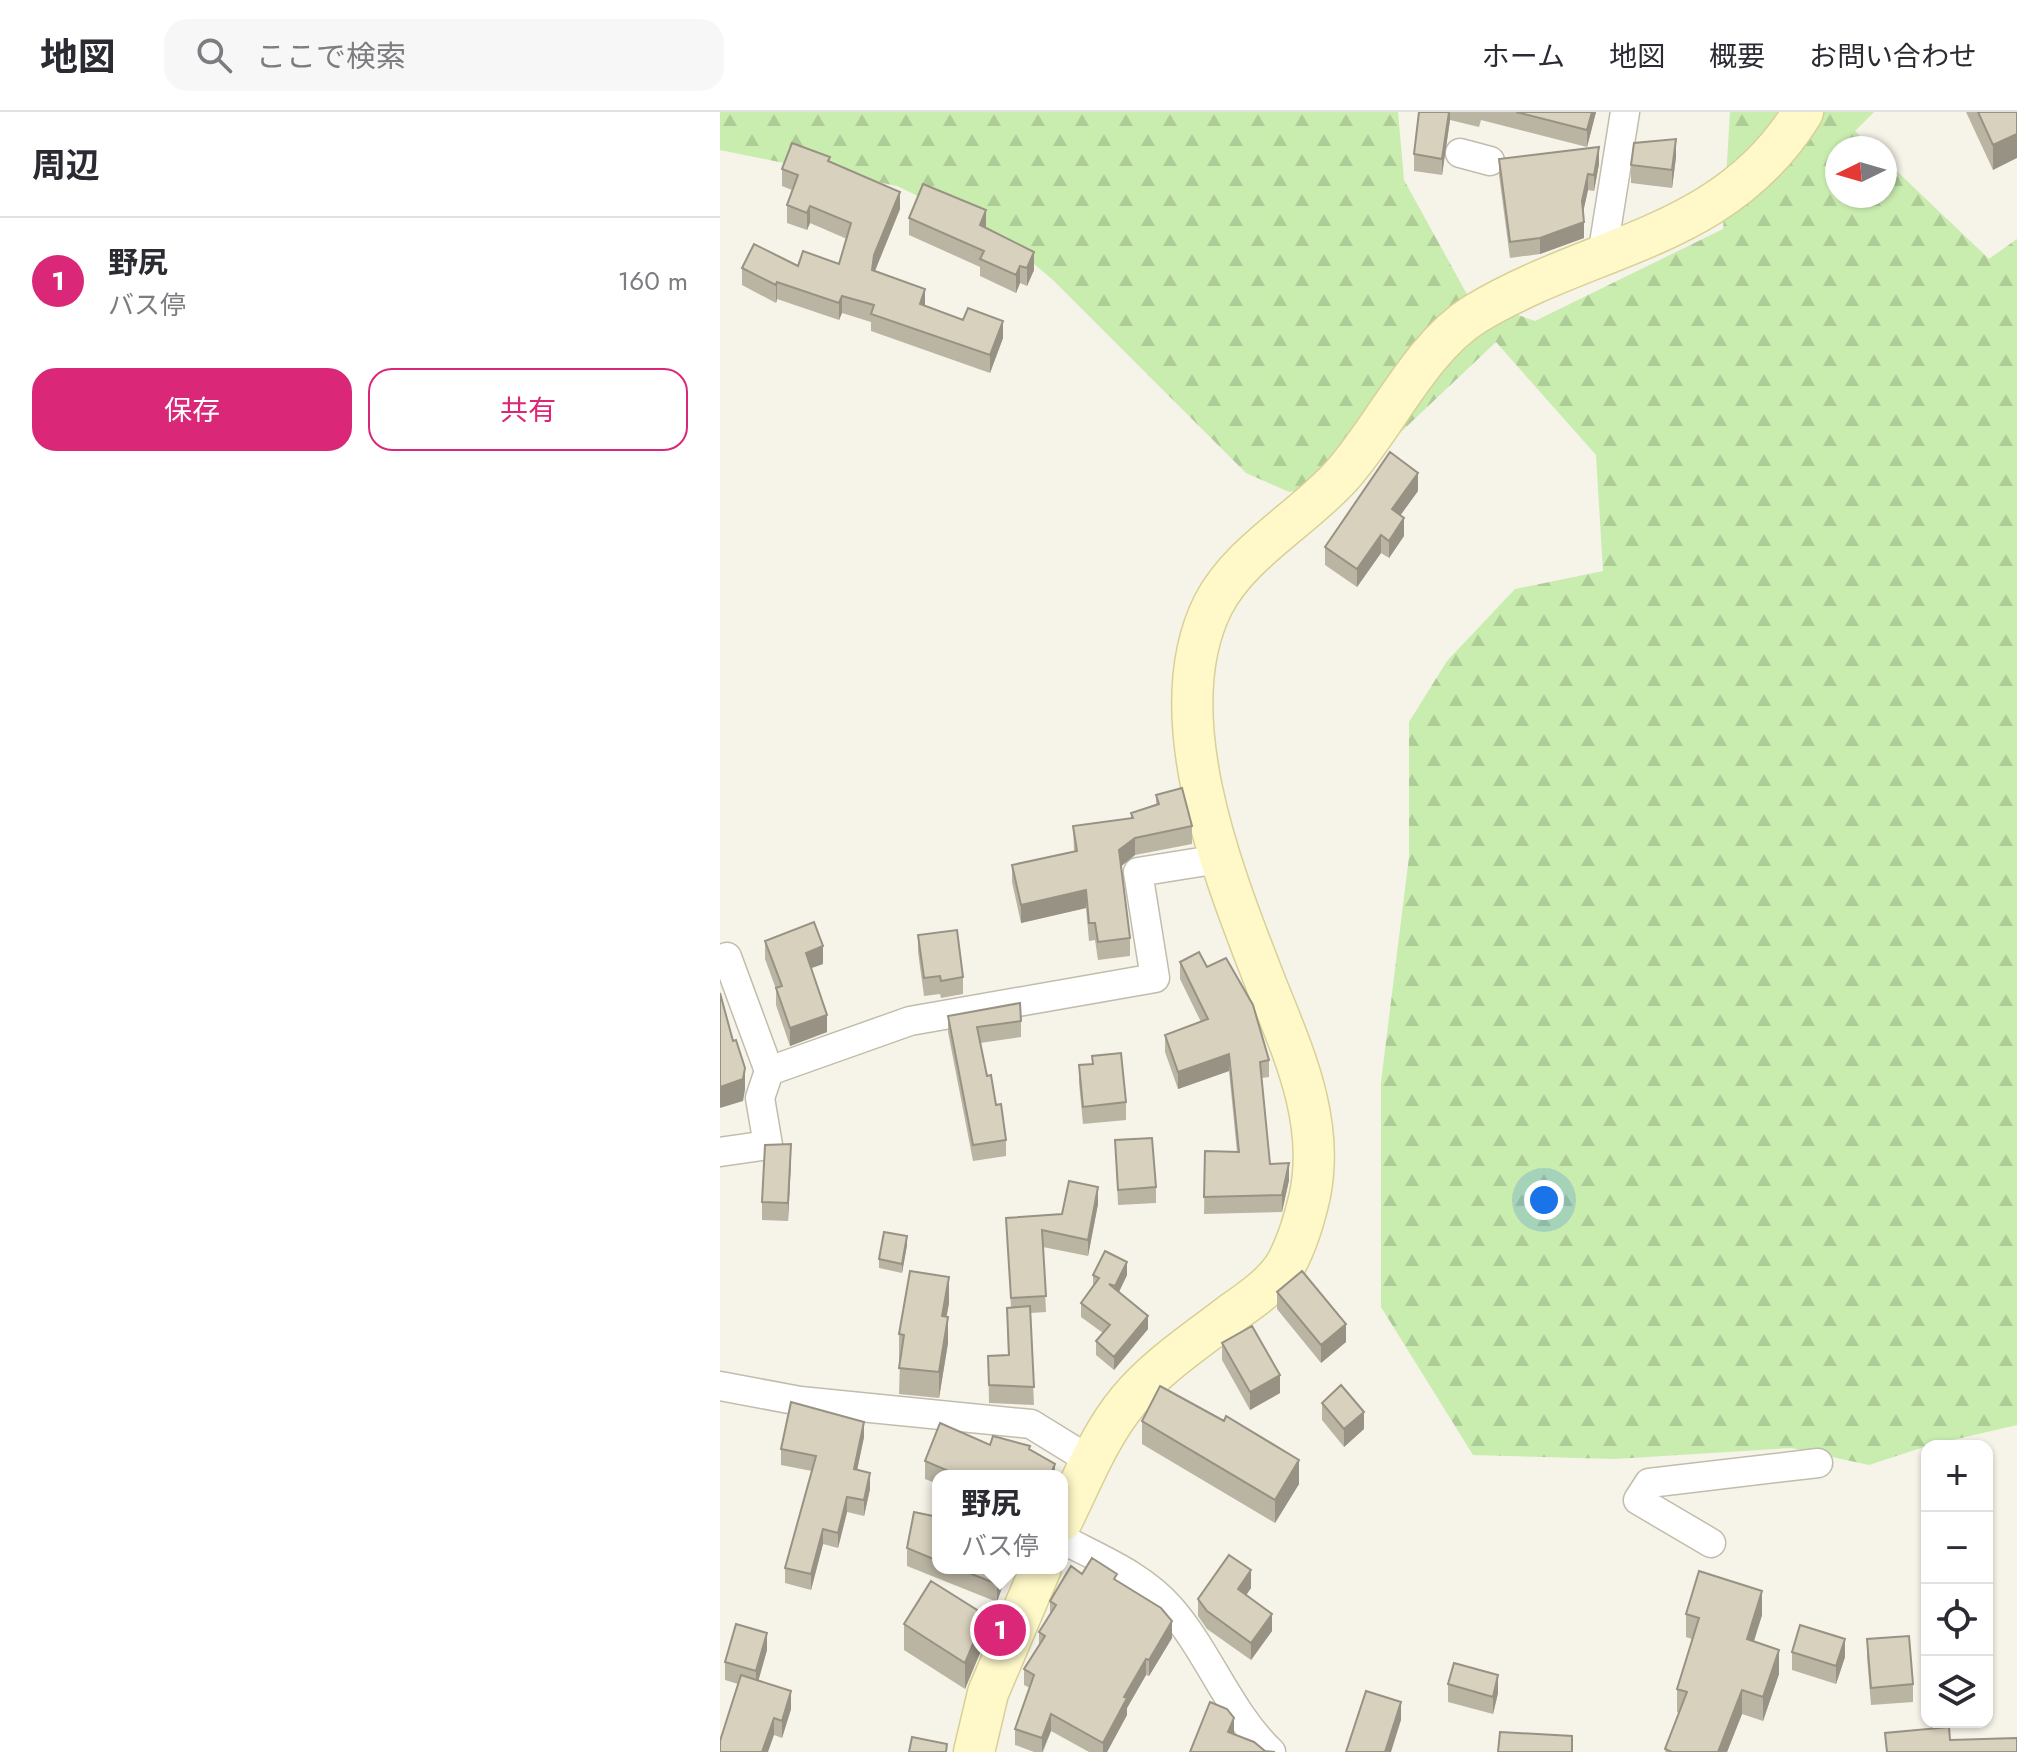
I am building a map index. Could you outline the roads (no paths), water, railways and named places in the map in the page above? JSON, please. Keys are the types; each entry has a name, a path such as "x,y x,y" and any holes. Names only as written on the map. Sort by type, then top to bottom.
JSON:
{"street":[{"path":"1602,256 1625,112"},
{"path":"1068,1509 1091,1461 1127,1402 1159,1368 1259,1293 1284,1267 1310,1193 1314,1143 1306,1085 1219,859 1196,747 1193,689 1199,644 1214,602 1240,570 1339,478 1433,352 1473,315 1704,211 1751,179 1784,144 1803,112"},
{"path":"1460,153 1490,161"},
{"path":"769,1071 910,1021 1155,978 1138,872 1219,859"},
{"path":"720,1152 768,1145 760,1098 769,1071 727,957"},
{"path":"720,1386 800,1401 1031,1424 1091,1461"},
{"path":"1711,1543 1638,1500 1649,1483 1818,1463"},
{"path":"1068,1542 1134,1577 1171,1609 1235,1706 1271,1752"},
{"path":"974,1752 988,1693 1038,1574"}],"place":[{"name":"野尻","path":"1000,1630"}]}
